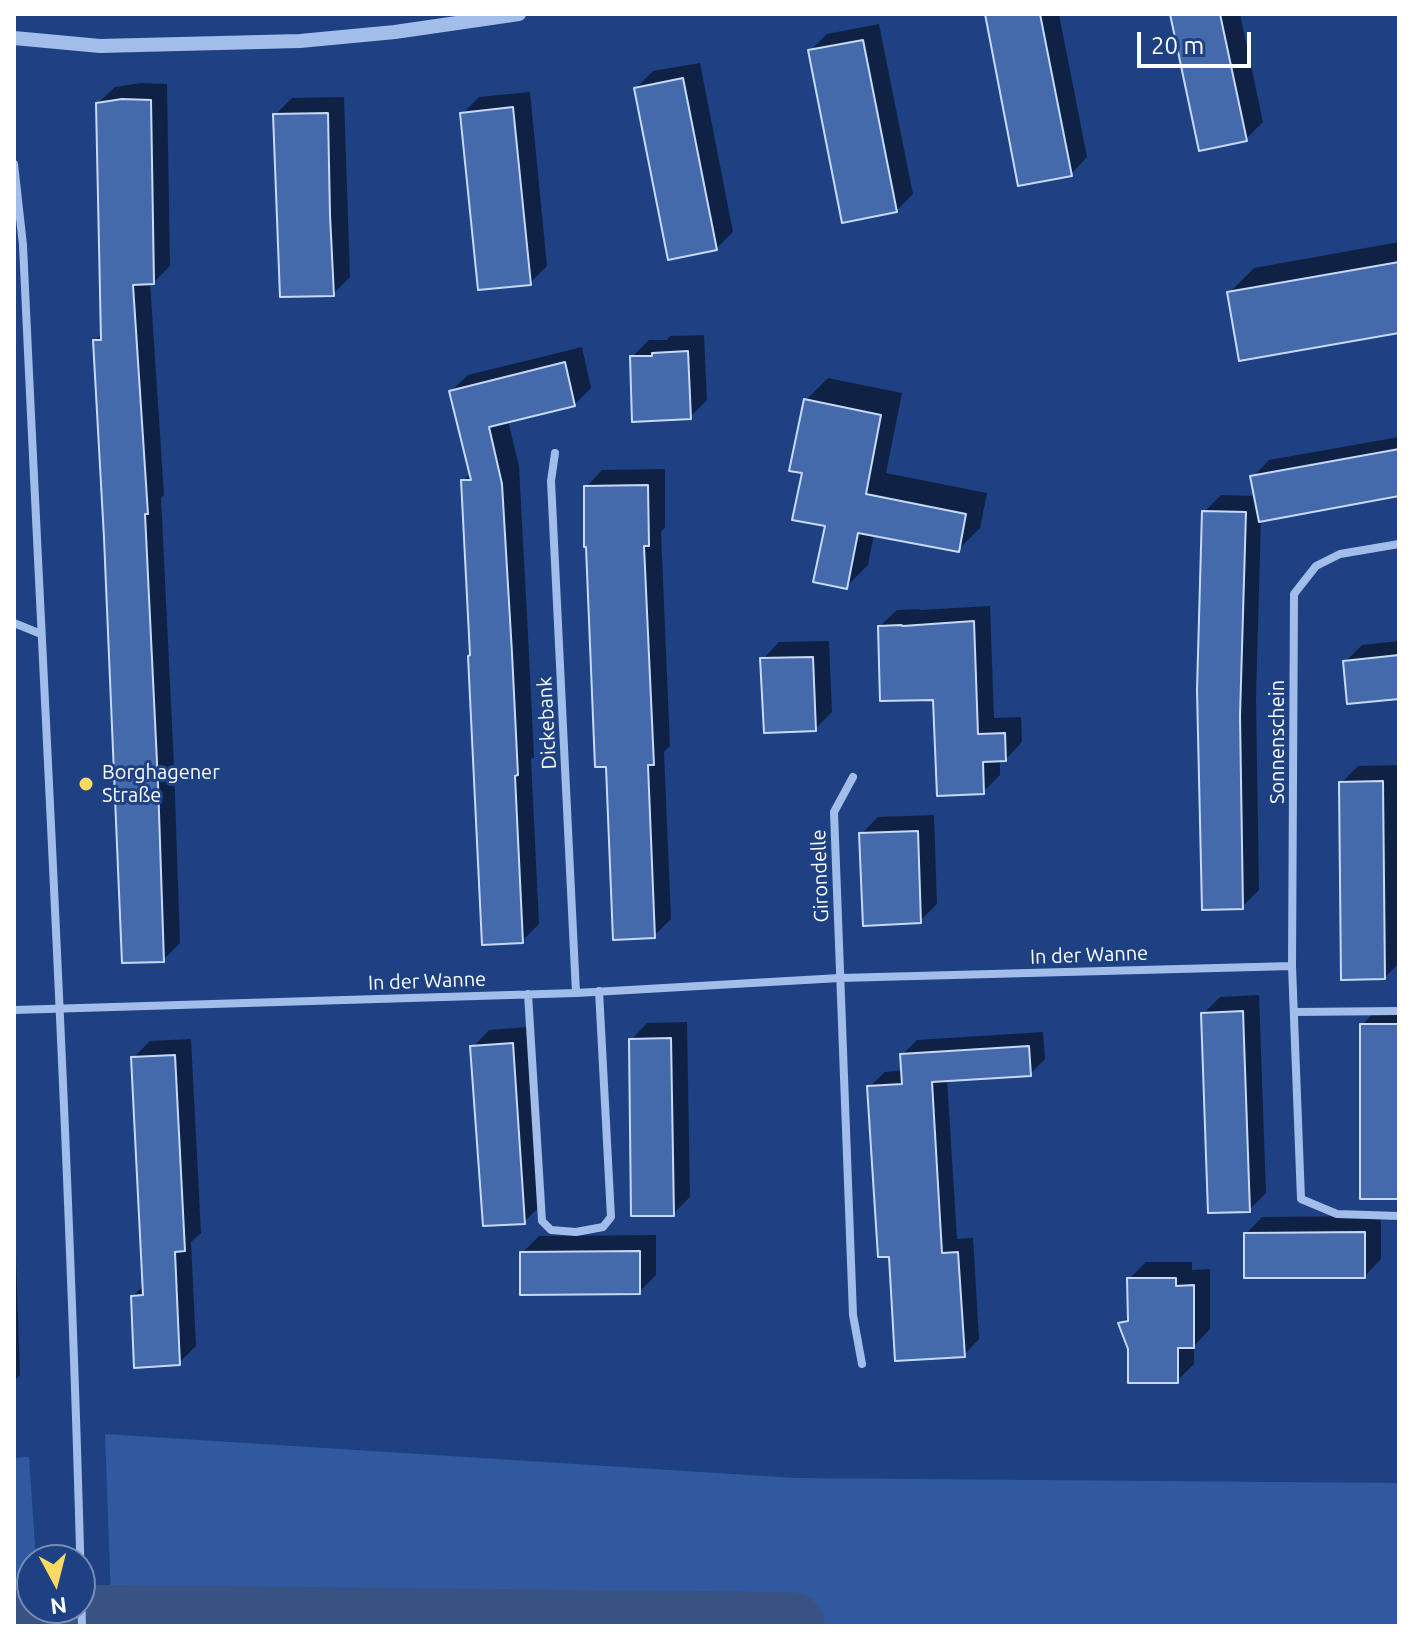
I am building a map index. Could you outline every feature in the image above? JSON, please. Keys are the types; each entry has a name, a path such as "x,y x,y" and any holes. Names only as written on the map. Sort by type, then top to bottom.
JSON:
{"street":[{"path":"14,38 100,46 300,41 395,32 519,14"},
{"path":"14,164 23,245 60,1008 82,1626"},
{"name":"Dickebank","path":"555,453 551,481 576,993"},
{"name":"Sonnenschein","path":"1399,544 1340,554 1316,566 1294,594 1292,966 1301,1199 1337,1214 1399,1216"},
{"path":"14,623 41,634"},
{"name":"Girondelle","path":"840,978 834,812 853,777"},
{"name":"In der Wanne","path":"14,1010 576,993 840,978 1292,966"},
{"path":"840,978 853,1315 862,1364"},
{"path":"528,994 542,1221 551,1230 576,1232 603,1227 611,1217 599,991"},
{"path":"1294,1012 1399,1011"}],"shaded area":[{"path":"105,1434 795,1478 1399,1483 1399,1626 112,1626"},
{"path":"29,1457 35,1544 16,1544 16,1624 39,1626 14,1626 14,1458"}],"building":[{"path":"985,14 1040,14 1072,176 1018,186"},
{"path":"1170,14 1220,14 1247,141 1199,151"},
{"path":"863,40 897,212 842,223 808,50"},
{"path":"683,78 717,250 668,260 634,88"},
{"path":"122,99 151,100 154,284 133,285 148,514 145,514 164,962 122,963 93,340 101,340 96,103"},
{"path":"513,107 531,285 478,290 460,113"},
{"path":"328,113 334,296 280,297 273,114"},
{"path":"1399,262 1399,333 1239,361 1227,292"},
{"path":"688,351 691,419 632,422 630,356"},
{"path":"565,362 575,406 489,427 502,484 518,775 515,776 523,943 482,945 461,480 471,480 449,391"},
{"path":"804,399 881,415 866,494 966,514 959,552 858,533 847,589 813,582 825,526 792,520 802,473 789,471"},
{"path":"1399,449 1399,496 1259,522 1250,476"},
{"path":"648,485 649,546 644,546 654,765 648,765 655,938 613,940 606,767 595,767 584,486"},
{"path":"1202,511 1246,512 1240,716 1243,909 1202,910 1197,690"},
{"path":"974,621 978,734 1005,733 1006,761 983,762 984,794 937,796 933,700 880,701 878,626"},
{"path":"1399,655 1399,699 1347,704 1343,661"},
{"path":"813,657 816,731 764,733 760,658"},
{"path":"1383,781 1385,979 1341,980 1339,782"},
{"path":"918,831 921,923 863,926 859,833"},
{"path":"1243,1011 1250,1212 1208,1213 1201,1013"},
{"path":"1360,1024 1399,1024 1399,1199 1360,1199"},
{"path":"671,1038 674,1216 631,1216 629,1039"},
{"path":"513,1043 525,1224 483,1226 470,1046"},
{"path":"1029,1046 1031,1076 932,1082 942,1253 958,1252 965,1357 895,1361 889,1257 878,1257 867,1086 902,1084 900,1054"},
{"path":"175,1055 185,1251 175,1252 180,1365 134,1368 131,1296 143,1295 131,1057"},
{"path":"1365,1232 1365,1278 1244,1278 1244,1233"},
{"path":"640,1251 640,1294 520,1295 520,1252"},
{"path":"1127,1278 1176,1278 1176,1286 1194,1285 1194,1348 1178,1348 1178,1383 1128,1383 1128,1349 1118,1323 1128,1321"}],"waterway":[{"path":"14,1618 791,1626"}],"place":[{"name":"Borghagener Straße","path":"86,784"}]}
